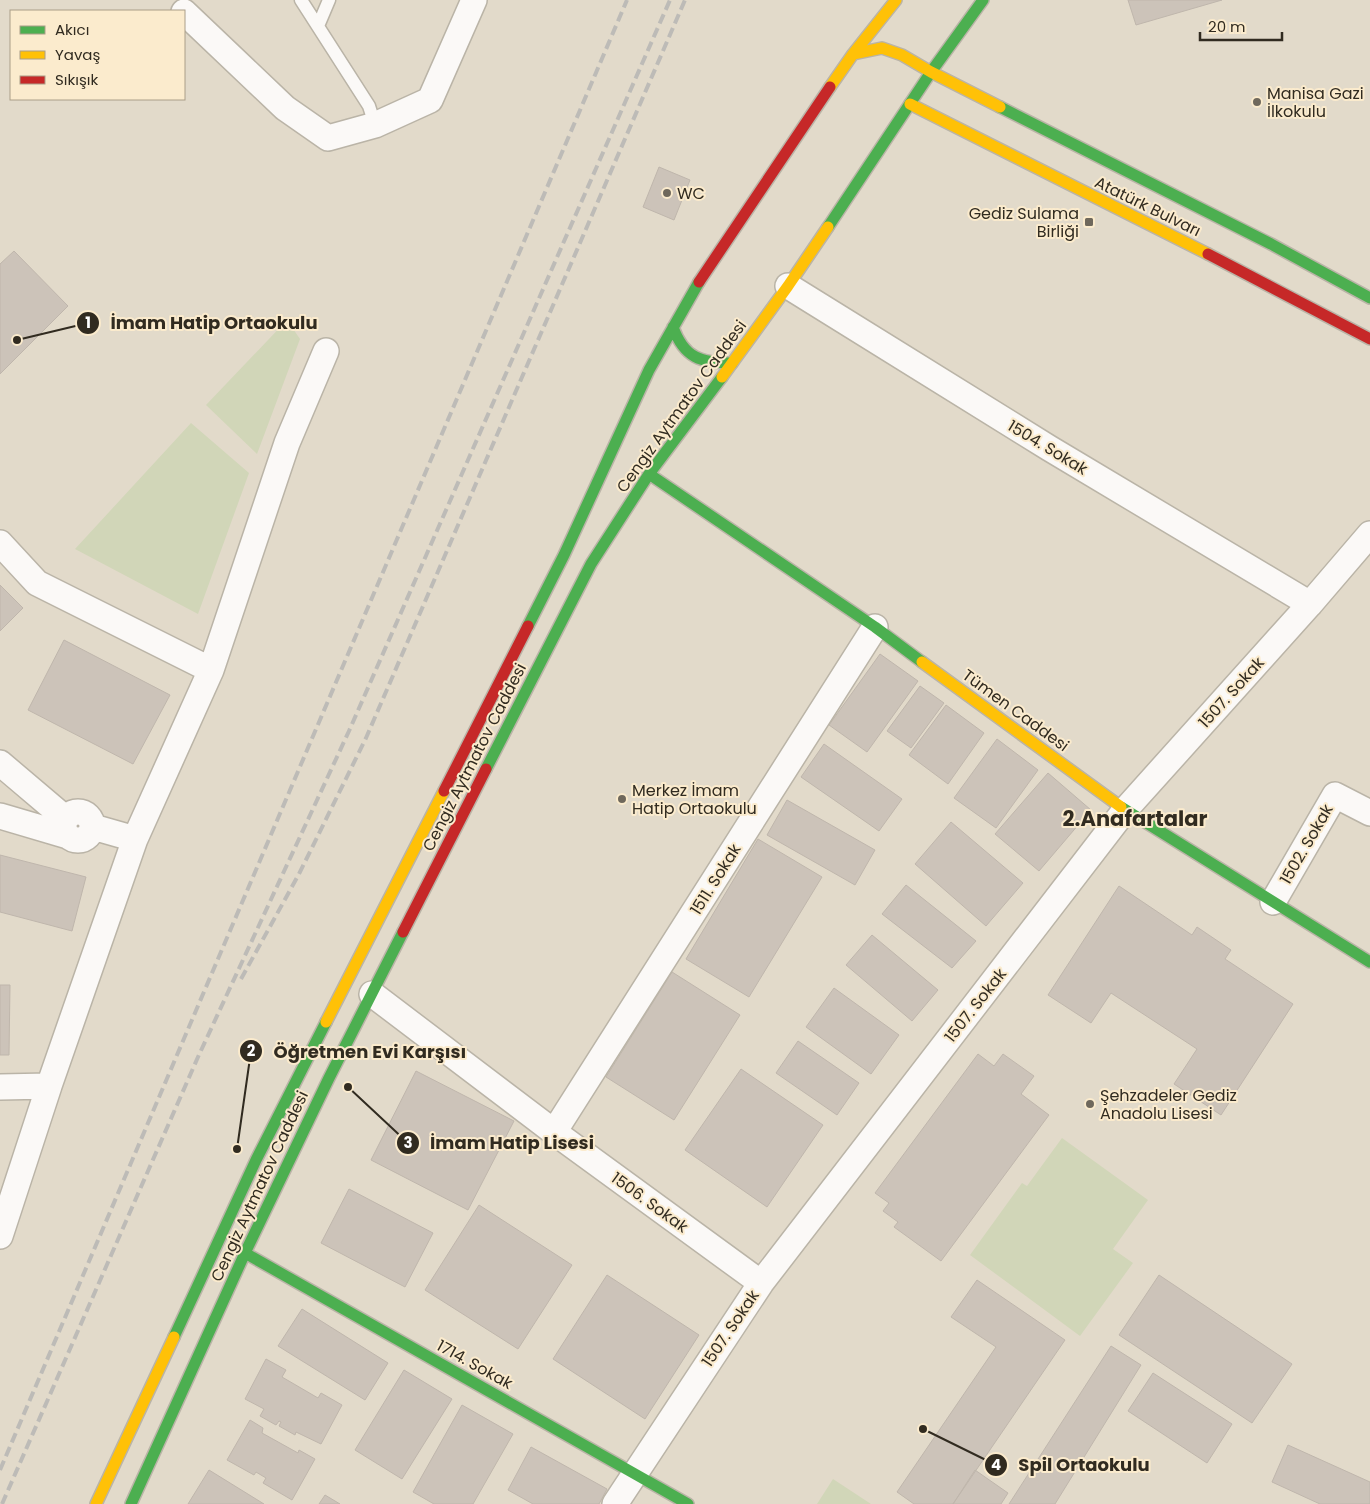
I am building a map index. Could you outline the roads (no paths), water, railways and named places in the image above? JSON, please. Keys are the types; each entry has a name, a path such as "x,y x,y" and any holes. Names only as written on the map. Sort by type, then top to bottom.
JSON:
{"main road":[{"name":"Cengiz Aytmatov Caddesi","path":"96,1504 256,1160 564,555 649,370 706,270 853,54 896,0"},
{"name":"Cengiz Aytmatov Caddesi","path":"130,1504 245,1252 329,1078 591,564 649,474 688,424 788,286 931,72 983,0"},
{"name":"Atatürk Bulvarı","path":"853,54 882,48 902,55 931,72 1271,244 1370,298"},
{"name":"Atatürk Bulvarı","path":"910,104 1260,280 1369,338"},
{"path":"673,327 682,346 697,358 710,363 732,363"},
{"name":"Tümen Caddesi","path":"649,474 875,627 1125,810 1370,962"},
{"name":"1714. Sokak","path":"245,1252 688,1504"}],"street":[{"path":"171,0 181,10"},
{"path":"185,14 285,108 328,138 376,125 430,100 474,0"},
{"name":"1504. Sokak","path":"788,286 1049,448 1310,604"},
{"path":"0,1236 49,1086 135,838 210,670 287,443 326,351"},
{"name":"1507. Sokak","path":"615,1504 634,1472 761,1283 1125,810 1310,604 1370,534"},
{"path":"0,542 37,584 210,670"},
{"name":"1511. Sokak","path":"554,1132 875,627"},
{"path":"0,763 67,827"},
{"name":"1502. Sokak","path":"1273,902 1335,795 1370,813"},
{"path":"67,827 74,813 83,813 90,818 93,827 135,838"},
{"path":"0,816 67,827"},
{"name":"1506. Sokak","path":"372,994 554,1132 761,1283"},
{"path":"0,1087 49,1086"}],"lane":[{"path":"301,0 369,106 376,125"},
{"path":"318,26 329,0"}],"railway":[{"path":"0,1470 627,0"},
{"path":"2,1504 198,1057 349,731 670,0"},
{"path":"241,979 299,874 366,738 685,0"}],"place":[{"name":"Manisa Gazi İlkokulu","path":"1257,102"},
{"name":"WC","path":"667,193"},
{"name":"Gediz Sulama Birliği","path":"1089,222"},
{"name":"İmam Hatip Ortaokulu","path":"17,340"},
{"name":"Merkez İmam Hatip Ortaokulu","path":"622,799"},
{"name":"İmam Hatip Lisesi","path":"348,1087"},
{"name":"Şehzadeler Gediz Anadolu Lisesi","path":"1090,1104"},
{"name":"Öğretmen Evi Karşısı","path":"237,1149"},
{"name":"Spil Ortaokulu","path":"923,1429"}],"district":[{"name":"2.Anafartalar","path":"1135,819"}]}
